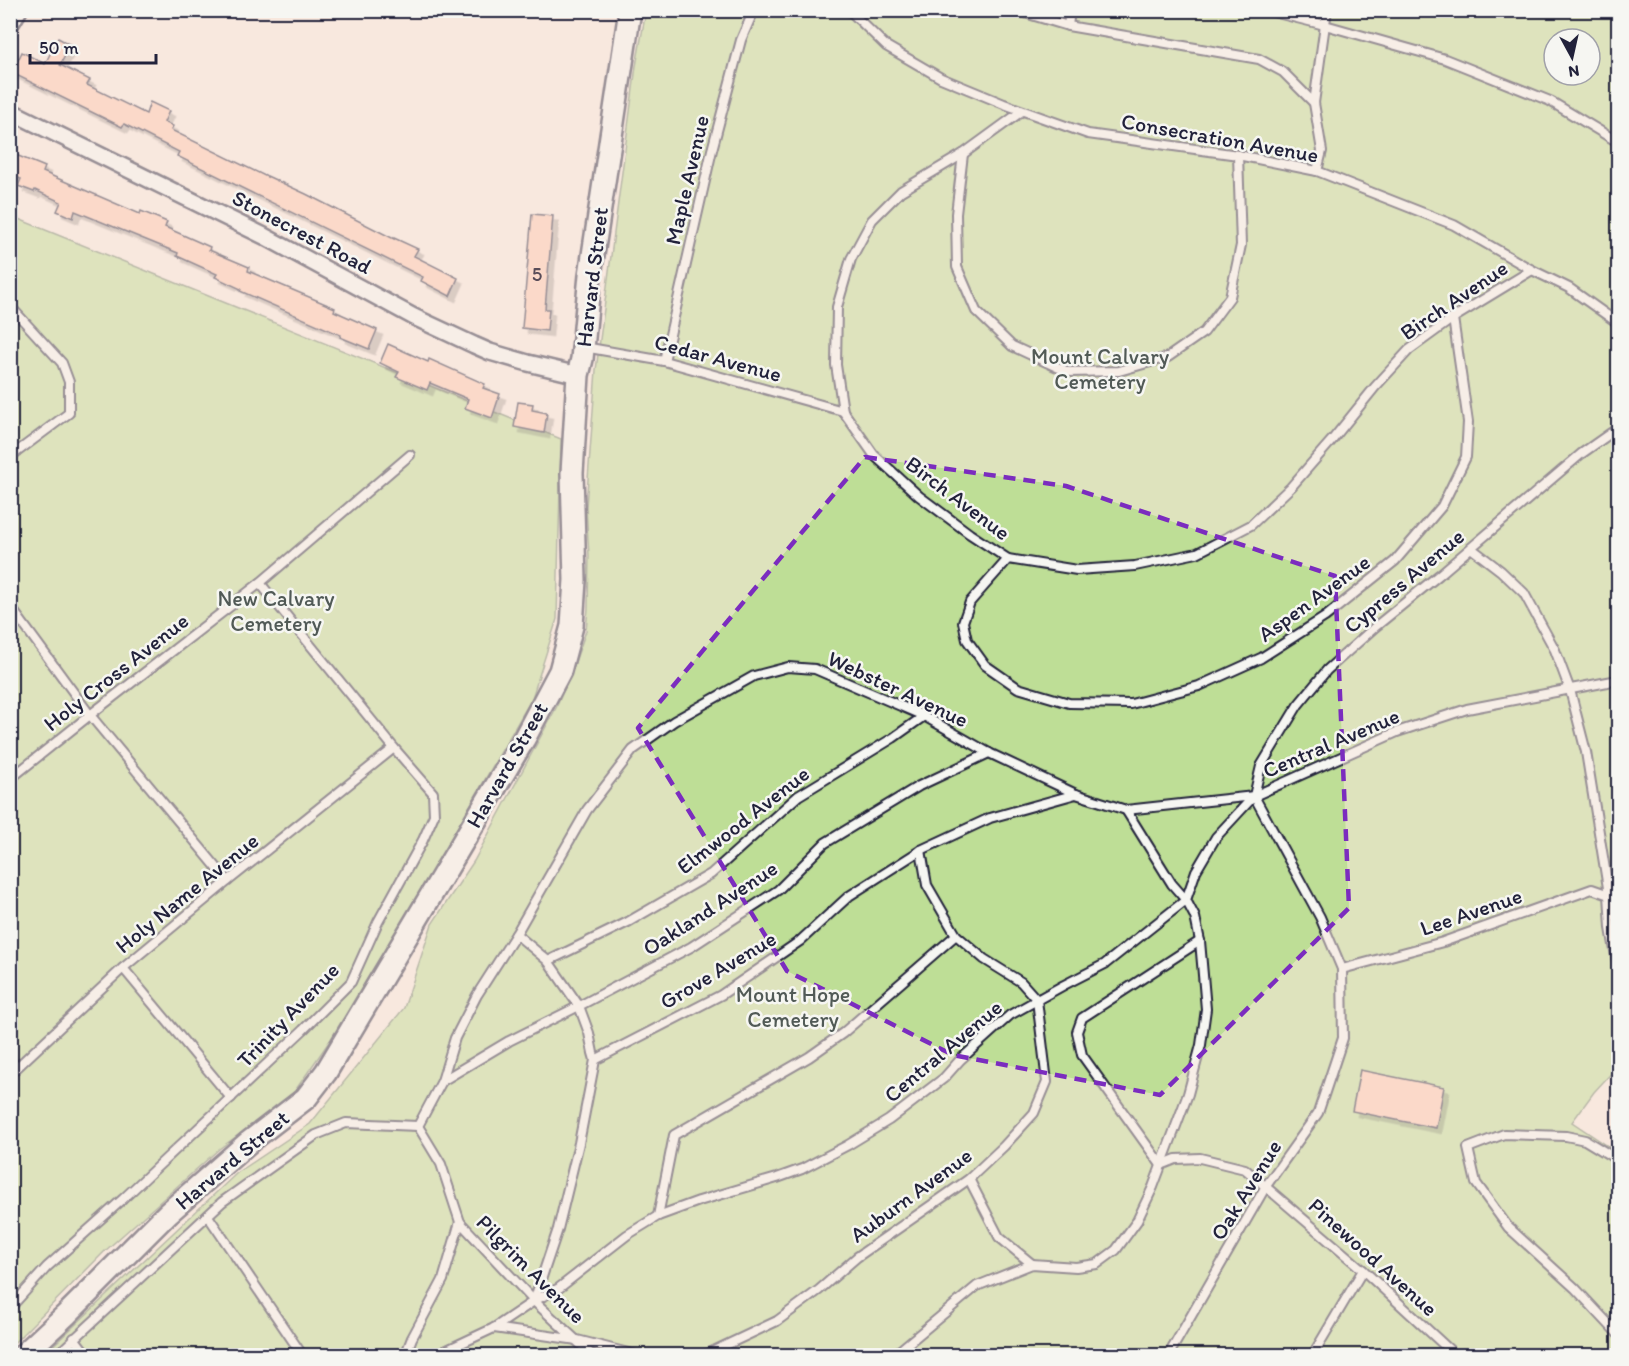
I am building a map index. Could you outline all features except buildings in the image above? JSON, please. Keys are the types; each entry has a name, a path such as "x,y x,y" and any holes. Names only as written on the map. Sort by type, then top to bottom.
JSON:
{"main road":[{"name":"Harvard Street","path":"22,1356 168,1213 249,1142 306,1098 327,1072 524,739 560,671 572,626 575,580 572,473 578,375 590,275 630,10"}],"street":[{"path":"10,26 19,10"},
{"name":"Stonecrest Road","path":"10,111 264,236 414,317 474,345 519,361 578,375"}],"lane":[{"name":"Maple Avenue","path":"664,361 718,128 741,40 754,10"},
{"name":"Consecration Avenue","path":"849,10 886,45 941,78 1022,111 1088,134 1238,155 1317,171 1454,225 1532,270 1569,288 1618,323"},
{"path":"1015,10 1068,26 1259,59 1283,72 1314,103"},
{"path":"1068,26 1070,10"},
{"path":"1265,10 1445,59 1550,101 1618,142"},
{"path":"1317,171 1322,151 1314,103 1327,10"},
{"name":"Birch Avenue","path":"1022,111 963,154 901,191 872,220 851,259 837,307 836,366 843,411 874,454 919,496 1008,559 1077,570 1135,566 1197,554 1251,525 1291,487 1409,350 1453,318 1532,270"},
{"path":"963,154 957,214 957,267 976,311 1012,346 1068,372 1119,371 1168,357 1204,332 1230,297 1241,245 1238,155"},
{"path":"10,306 62,363 69,382 69,413 10,458"},
{"name":"Aspen Avenue","path":"1008,559 970,602 963,622 967,640 985,665 1018,688 1069,703 1131,704 1199,686 1261,658 1325,617 1395,561 1442,506 1466,457 1468,423 1453,318"},
{"name":"Cedar Avenue","path":"582,347 664,361 843,411"},
{"name":"Cypress Avenue","path":"1254,796 1261,766 1298,705 1327,670 1581,454 1618,428"},
{"name":"Holy Cross Avenue","path":"10,779 260,583 410,455"},
{"path":"1471,548 1501,571 1524,593 1555,650 1570,690 1586,752 1609,894 1611,928 1618,968"},
{"name":"Trinity Avenue","path":"10,1308 47,1266 231,1098 351,982 378,922 423,840 434,815 433,793 260,583"},
{"path":"10,606 90,715 228,881"},
{"name":"Webster Avenue","path":"418,1126 442,1081 455,1038 477,995 516,934 587,810 633,750 674,721 754,676 788,667 815,669 924,716 989,753 1076,794 1126,810 1254,796"},
{"name":"Central Avenue","path":"434,1356 494,1328 534,1301 559,1288 627,1235 658,1216 802,1169 889,1120 944,1078 960,1060 1010,1015 1105,964 1186,900 1196,871 1216,837 1254,796 1397,732 1467,709 1618,680"},
{"name":"Elmwood Avenue","path":"548,961 628,922 711,874 798,796 893,738 924,716"},
{"name":"Holy Name Avenue","path":"10,1074 123,968 394,748"},
{"name":"Oakland Avenue","path":"442,1081 509,1041 691,947 778,890 825,843 919,786 989,753"},
{"name":"Grove Avenue","path":"595,1060 721,995 800,941 849,896 921,850 990,818 1076,794"},
{"path":"1254,796 1320,917 1342,969"},
{"path":"892,1356 977,1286 1032,1264 1076,1266 1097,1264 1116,1250 1137,1221 1153,1187 1188,1094 1201,1045 1206,1009 1200,941 1195,916 1186,900 1172,884 1126,810"},
{"path":"921,850 927,885 956,935 984,959 1021,982 1037,1000"},
{"name":"Lee Avenue","path":"1342,969 1443,942 1592,889 1609,894"},
{"path":"1609,894 1618,898"},
{"path":"516,934 548,961 579,1006 589,1033 595,1060 579,1143 558,1229 534,1301"},
{"path":"658,1216 674,1136 809,1057 843,1033 956,935"},
{"path":"1161,1165 1082,1054 1077,1032 1082,1018 1200,941"},
{"path":"123,968 231,1098"},
{"name":"Oak Avenue","path":"1168,1356 1266,1186 1318,1113 1343,1038 1342,969"},
{"name":"Auburn Avenue","path":"703,1356 712,1354 744,1335 777,1321 819,1290 857,1257 969,1179 1004,1146 1034,1113 1047,1082 1037,1000"},
{"path":"56,1356 222,1202 316,1136 346,1123 418,1126"},
{"name":"Pilgrim Avenue","path":"418,1126 441,1164 460,1222 534,1301 593,1356"},
{"path":"1618,1160 1585,1140 1566,1136 1504,1134 1468,1148 1476,1183 1508,1227 1575,1288 1618,1334"},
{"name":"Pinewood Avenue","path":"1161,1165 1176,1159 1200,1158 1245,1169 1363,1270 1456,1356"},
{"path":"969,1179 999,1237 1032,1264"},
{"path":"208,1215 303,1356"},
{"name":"Pilgrim Avenue","path":"405,1356 443,1280 460,1222"},
{"path":"1312,1356 1363,1270"},
{"name":"Pilgrim Avenue","path":"494,1328 577,1341 640,1356"},
{"path":"74,1338 88,1356"}],"highlighted area":[{"path":"865,457 1066,486 1335,576 1349,908 1160,1095 953,1055 787,971 638,728"}],"green space":[{"path":"646,11 1618,11 1618,1066 1594,1092 1572,1122 1618,1153 1618,1355 42,1356 237,1173 310,1124 404,1008 432,924 474,861 556,708 586,631 589,556 586,507 596,370 636,66"},
{"name":"New Calvary Cemetery","path":"11,216 561,439 557,619 532,698 331,1039 290,1098 219,1149 105,1251 11,1346"}],"park label":[{"name":"Mount Calvary Cemetery","path":"1100,368"},
{"name":"Mount Hope Cemetery","path":"793,1006"}]}
